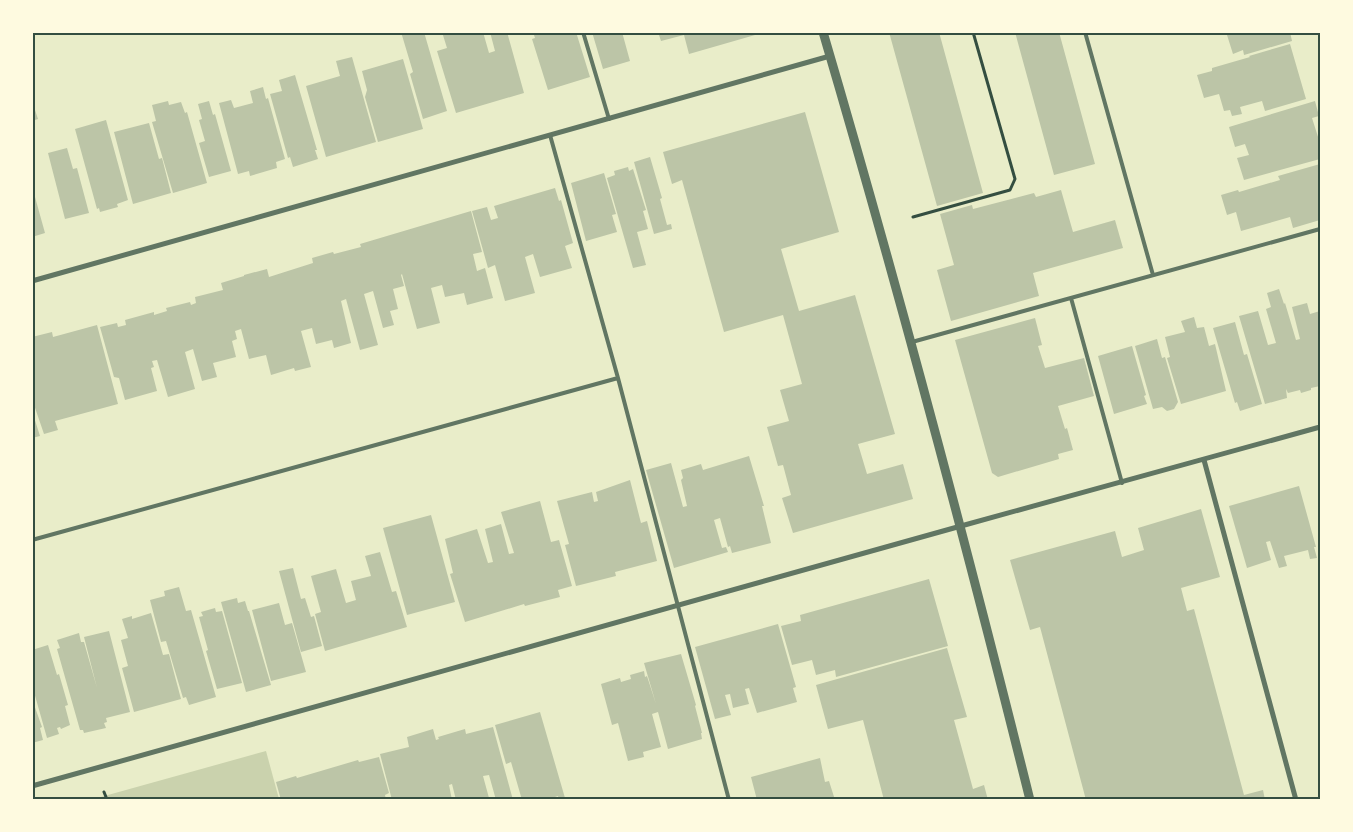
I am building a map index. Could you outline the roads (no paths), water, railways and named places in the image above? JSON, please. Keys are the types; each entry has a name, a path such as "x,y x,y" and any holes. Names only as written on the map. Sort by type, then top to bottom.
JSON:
{"street":[{"path":"823,32 912,342 1030,800"},
{"path":"32,281 830,56"},
{"path":"32,786 1320,427"},
{"path":"1204,460 1296,800"}],"lane":[{"path":"583,32 608,119"},
{"path":"1085,32 1153,276"},
{"path":"550,135 618,378 730,800"},
{"path":"912,342 1320,230"},
{"path":"1071,298 1122,483"},
{"path":"32,540 618,378"}]}
